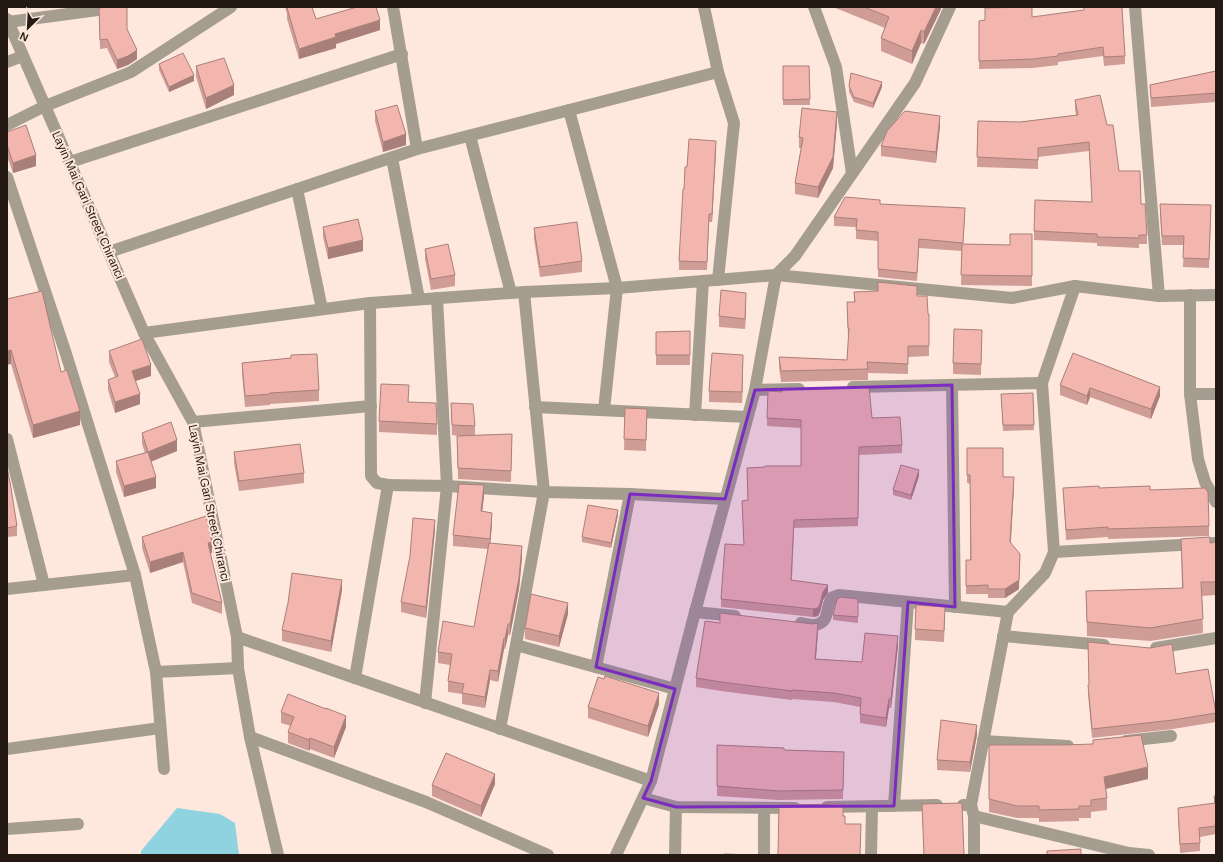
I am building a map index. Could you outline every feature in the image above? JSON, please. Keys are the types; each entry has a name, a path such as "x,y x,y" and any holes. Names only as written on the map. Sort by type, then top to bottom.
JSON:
{"street":[{"path":"8,20 120,7"},
{"path":"7,125 45,106 131,72 231,7"},
{"path":"393,7 417,149"},
{"path":"704,7 718,72 734,123 718,280"},
{"path":"814,7 836,67 852,173"},
{"path":"616,855 651,781 674,689 755,390 776,275 795,256 915,82 950,7"},
{"path":"1135,7 1159,296"},
{"name":"Layin Mai Gari Street Chiranci","path":"8,20 144,333 194,422 237,637 238,668 250,737 278,855"},
{"path":"70,162 402,54"},
{"path":"7,62 23,56"},
{"path":"109,252 417,149 718,72"},
{"path":"569,110 617,288 604,410"},
{"path":"470,136 511,293"},
{"path":"392,158 419,299"},
{"path":"7,177 66,354 135,575 156,672 164,769"},
{"path":"297,189 322,310"},
{"path":"144,333 370,303 524,292 617,288 776,275 1012,298 1075,286 1159,296 1216,295"},
{"path":"695,415 703,281"},
{"path":"974,855 972,810 983,741 1008,612 1045,573 1054,552 1042,383 1075,286"},
{"path":"500,729 544,492 524,292"},
{"path":"1190,296 1190,394 1198,459 1210,482 1216,502"},
{"path":"425,702 447,486 437,298"},
{"path":"370,303 371,476 377,483 388,485 447,486 544,492 630,494 725,499"},
{"path":"842,388 1042,383"},
{"path":"952,385 955,607"},
{"path":"755,390 810,388"},
{"path":"1190,394 1216,394"},
{"path":"194,422 371,406"},
{"path":"535,407 747,418"},
{"path":"7,440 44,585"},
{"path":"355,678 388,485"},
{"path":"596,667 630,494"},
{"path":"1054,552 1216,543"},
{"path":"7,589 135,575"},
{"path":"792,622 814,625 823,622 830,602 834,597 839,595 1008,612"},
{"path":"894,806 908,602"},
{"path":"695,612 747,617"},
{"path":"1004,636 1119,647"},
{"path":"237,637 651,781"},
{"path":"1142,649 1216,638"},
{"path":"516,645 674,689"},
{"path":"156,672 238,668"},
{"path":"7,749 160,728"},
{"path":"1112,743 1170,736"},
{"path":"250,737 426,802 548,855"},
{"path":"983,741 1075,747 1082,746"},
{"path":"643,798 676,807 803,808"},
{"path":"818,807 951,805 1129,852 1149,855"},
{"path":"675,855 676,807"},
{"path":"871,855 872,807"},
{"path":"764,808 764,855"},
{"path":"7,829 78,824"}],"highlighted area":[{"path":"952,385 955,607 908,602 894,806 676,807 643,798 651,781 675,689 596,667 630,494 725,499 755,390"}],"water":[{"path":"177,808 220,814 235,823 239,855 141,855 141,851"}],"building":[{"path":"127,7 127,29 137,50 128,56 117,60 107,39 100,40 99,8"},
{"path":"312,7 316,19 357,7 376,7 380,20 335,34 336,37 299,49 287,8"},
{"path":"864,7 936,7 924,32 921,30 912,51 881,38 889,17"},
{"path":"1032,7 1032,17 1084,10 1084,7 1122,7 1125,56 1104,57 1103,47 1058,54 1058,56 1033,59 979,61 979,21 985,20 985,8"},
{"path":"183,53 194,75 169,87 159,64"},
{"path":"224,58 234,85 206,98 196,66"},
{"path":"783,66 809,66 810,99 783,100"},
{"path":"1216,71 1216,93 1151,98 1150,85"},
{"path":"851,73 882,82 873,103 854,97 849,86"},
{"path":"1100,95 1107,125 1113,125 1119,171 1140,171 1141,204 1145,204 1147,235 1139,235 1139,238 1097,237 1097,234 1034,231 1035,200 1092,202 1089,142 1038,148 1038,160 977,157 978,121 1020,122 1078,115 1075,100"},
{"path":"397,105 406,134 383,142 375,111"},
{"path":"802,108 837,112 833,157 818,187 795,183 803,138 799,137"},
{"path":"905,111 940,116 936,152 881,146 887,131"},
{"path":"26,125 36,155 13,163 7,145 7,132"},
{"path":"689,139 716,141 712,214 709,214 707,262 679,261 683,189 685,167 687,167"},
{"path":"845,197 880,200 880,204 965,208 963,243 919,239 917,273 878,269 878,232 856,230 857,219 834,217"},
{"path":"1160,204 1211,205 1209,259 1183,258 1184,236 1162,236"},
{"path":"358,219 363,240 328,248 323,227"},
{"path":"577,222 582,261 540,267 534,228"},
{"path":"1010,234 1032,234 1032,276 961,275 962,244 1010,245"},
{"path":"448,244 455,275 431,279 425,249"},
{"path":"878,282 917,286 917,296 927,296 929,314 929,346 908,346 908,364 867,362 868,369 781,371 779,357 847,360 849,328 847,302 855,302 854,292 878,291"},
{"path":"721,290 746,293 745,319 719,316"},
{"path":"42,291 61,372 67,370 80,411 33,425 11,350 7,351 7,299"},
{"path":"954,329 982,330 981,364 953,363"},
{"path":"690,331 690,355 656,355 656,332"},
{"path":"142,339 151,365 132,371 140,394 115,402 108,380 118,376 109,351"},
{"path":"712,353 743,355 742,392 709,391"},
{"path":"1073,353 1160,387 1151,409 1090,388 1087,396 1060,385"},
{"path":"317,354 319,390 245,396 242,363 291,358 291,355"},
{"path":"381,384 409,385 408,402 436,403 437,424 379,421"},
{"path":"869,387 872,418 900,417 902,445 859,447 858,518 794,520 791,580 828,585 823,592 818,608 813,609 721,599 725,544 744,545 742,501 748,500 747,468 765,466 801,466 801,420 767,418 768,391 782,392 782,389"},
{"path":"1033,393 1034,425 1003,425 1001,394"},
{"path":"451,403 473,404 475,426 452,425"},
{"path":"625,408 647,409 646,440 624,439"},
{"path":"171,422 177,440 148,452 142,433"},
{"path":"512,434 511,471 458,468 457,436"},
{"path":"300,444 304,473 239,481 234,452"},
{"path":"967,448 1003,448 1003,477 1014,477 1010,542 1020,554 1019,580 1005,589 988,589 988,585 966,586 966,560 971,560 970,475 967,475"},
{"path":"148,452 156,477 124,486 116,461"},
{"path":"901,465 919,470 911,495 893,490"},
{"path":"7,467 17,526 7,528"},
{"path":"459,484 484,485 481,511 492,513 490,539 453,535"},
{"path":"1099,486 1099,488 1150,486 1150,490 1205,488 1208,492 1209,526 1108,529 1108,527 1066,530 1063,488"},
{"path":"588,505 618,510 611,543 582,537"},
{"path":"206,516 212,542 208,543 222,603 192,593 183,552 150,562 142,537"},
{"path":"413,518 435,520 426,607 401,602 410,556"},
{"path":"1210,537 1210,543 1216,542 1216,582 1201,582 1203,619 1150,628 1087,622 1086,591 1183,588 1181,539"},
{"path":"489,543 522,546 519,578 510,624 508,624 505,639 504,638 498,671 490,670 485,697 462,693 464,684 448,681 452,654 438,652 443,621 474,627"},
{"path":"292,573 342,580 331,641 282,630 288,603"},
{"path":"531,594 568,603 559,636 525,628"},
{"path":"841,597 858,599 858,617 833,615 837,599"},
{"path":"916,605 945,607 944,631 915,629"},
{"path":"720,613 813,624 818,623 815,659 862,662 865,633 898,636 891,699 889,699 886,718 860,714 861,698 834,693 792,691 696,678 705,621 720,623"},
{"path":"1088,642 1150,648 1172,644 1176,674 1208,669 1216,713 1173,720 1092,729 1088,685"},
{"path":"605,676 659,693 648,726 588,707 598,677 604,679"},
{"path":"288,694 346,716 334,747 288,732 294,717 281,712"},
{"path":"941,720 977,725 970,762 937,760"},
{"path":"1141,735 1148,767 1104,777 1107,798 1091,800 1091,806 1079,806 1079,809 1039,810 1039,806 1017,806 989,799 989,745 1093,744 1093,740"},
{"path":"717,745 784,748 784,750 844,752 843,790 779,791 717,786"},
{"path":"446,753 495,774 481,806 432,785"},
{"path":"1214,796 1216,796 1216,826 1199,828 1200,843 1180,844 1178,808 1215,803"},
{"path":"962,803 964,855 924,855 922,804"},
{"path":"843,804 845,824 861,824 860,855 778,855 779,805"},
{"path":"1081,849 1081,855 1047,855 1047,851"},
{"path":"724,854 754,855 724,855"}]}
